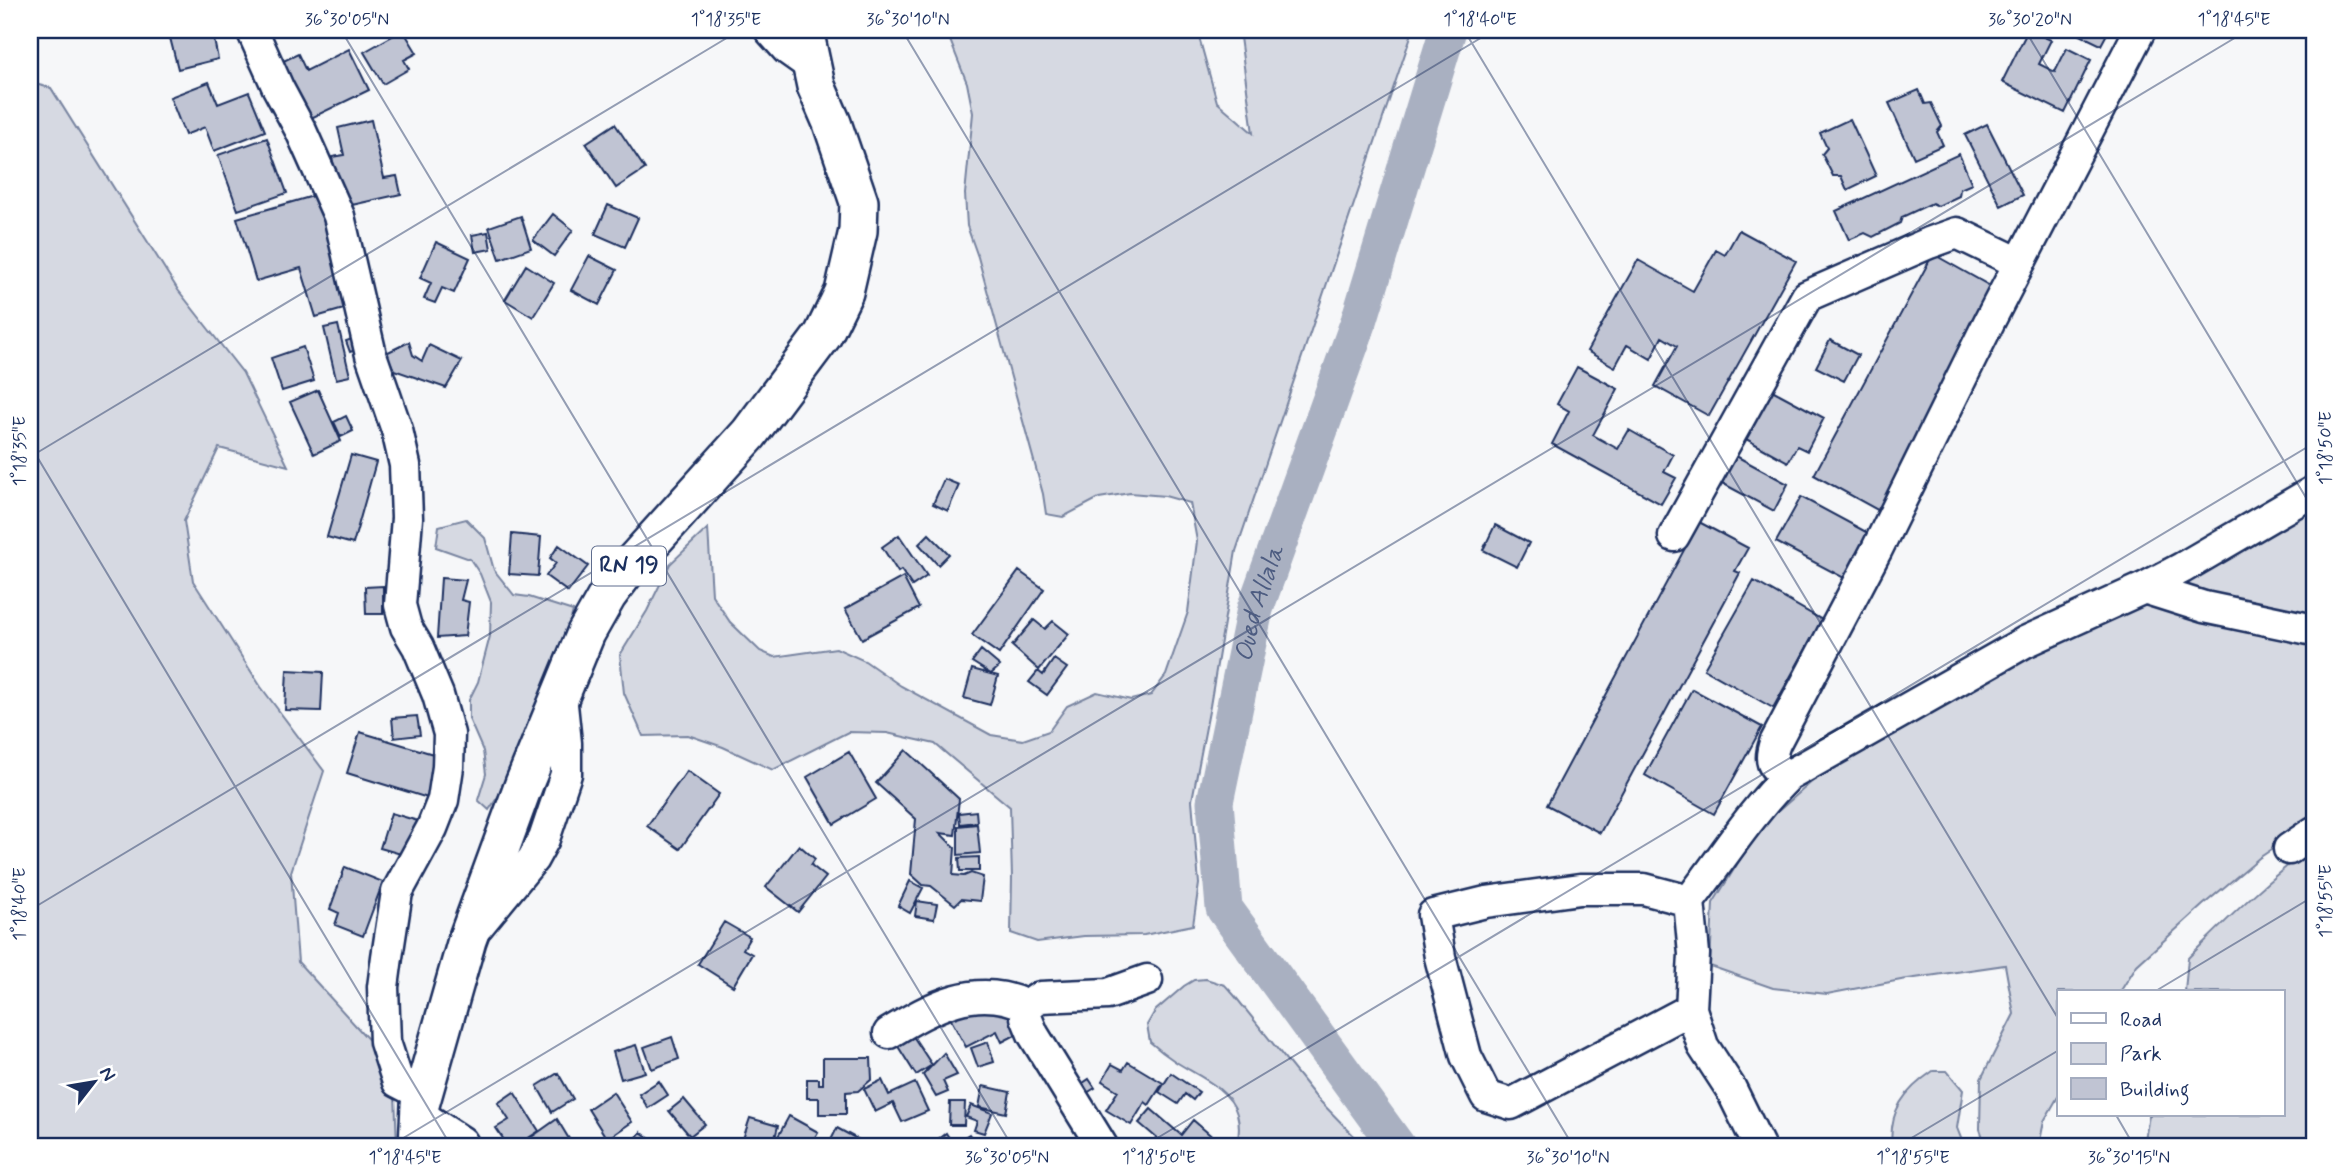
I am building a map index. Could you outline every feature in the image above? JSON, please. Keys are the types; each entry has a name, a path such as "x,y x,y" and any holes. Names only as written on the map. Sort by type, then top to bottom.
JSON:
{"main road":[{"name":"RN 19","path":"420,1119 467,940 524,784 586,633 621,577 750,434 822,335 844,292 858,231 859,202 832,123 816,86 804,30"}],"street":[{"path":"252,30 258,48 301,131 339,216 371,355 397,430 405,465 407,518 400,605 406,627 418,647 438,695 449,734 448,767 443,800 432,828 397,892 383,986 385,1042 398,1082 420,1119 462,1142 464,1146"},
{"path":"770,30 787,49 811,66"},
{"path":"1788,776 1772,762 1771,754 1775,743 1877,549 2019,263 2140,30"},
{"path":"1674,536 1807,296 1957,233 2019,263"},
{"path":"1759,1146 1731,1089 1703,1046 1691,1009 1694,954 1689,901 1763,800 1788,776 2025,642 2144,588 2314,491"},
{"path":"2144,588 2204,607 2314,630"},
{"path":"2289,849 2314,832"},
{"path":"1689,901 1644,890 1580,889 1486,902 1433,915 1440,957 1466,1056 1486,1096 1511,1104 1691,1009"},
{"path":"1027,1006 1040,997 1108,993 1147,979"},
{"path":"889,1033 922,1013 956,999 988,995 1011,998 1027,1006"},
{"path":"1027,1006 1026,1017 1033,1034 1102,1146"}],"green space":[{"path":"946,30 1197,30 1217,102 1253,133 1239,30 1413,30 1236,551 1192,800 1199,884 1193,925 1144,935 1084,936 1037,942 1011,933 1010,807 935,744 887,733 848,732 773,770 723,747 688,735 643,736 624,693 620,655 647,611 670,564 708,528 712,595 730,622 760,651 774,657 836,648 865,661 901,686 991,735 1023,740 1049,731 1067,706 1097,692 1131,700 1151,695 1166,675 1188,612 1197,541 1190,503 1165,496 1130,493 1099,498 1063,517 1046,514 1043,494 978,257 967,226 965,194 973,113 967,83"},
{"path":"30,83 51,88 178,290 243,373 288,466 219,448 184,521 193,581 261,687 324,771 291,872 298,962 394,1068 397,1146 30,1146"},
{"path":"2314,504 2314,821 2259,858 2203,905 2137,965 2121,990 2057,990 2057,1098 2044,1121 2039,1146 1986,1146 1980,1129 1981,1079 2014,1014 2005,965 1827,994 1773,988 1710,966 1713,903 1761,826 1830,766 2028,650"},
{"path":"466,519 485,538 494,570 514,595 573,611 568,630 523,734 505,786 489,810 478,800 486,774 483,751 469,719 469,700 478,682 490,636 491,602 480,574 470,559 436,547 439,526"},
{"path":"2314,846 2314,1146 2144,1146 2149,1116 2284,1116 2284,990 2185,990 2188,958 2264,885"},
{"path":"1206,979 1225,985 1315,1096 1364,1146 1237,1146 1238,1118 1227,1097 1150,1042 1147,1025 1155,1011 1184,986 1194,980"},
{"path":"1933,1071 1947,1071 1963,1090 1957,1128 1964,1146 1892,1146 1893,1122 1900,1102"}],"building":[{"path":"168,30 212,30 218,59 178,69"},
{"path":"403,30 417,53 404,60 409,69 383,84 364,52"},
{"path":"2028,30 2051,40 2039,64 2055,72 2067,48 2091,60 2065,113 2002,82"},
{"path":"2070,30 2109,30 2101,45"},
{"path":"349,49 369,90 305,121 277,64 298,54 306,71"},
{"path":"209,82 218,104 249,92 265,131 214,151 205,127 185,135 170,97"},
{"path":"1919,90 1925,104 1931,103 1942,126 1937,132 1943,145 1914,158 1889,103"},
{"path":"1850,119 1876,176 1847,190 1841,176 1833,176 1822,154 1827,148 1820,133"},
{"path":"371,120 384,178 397,176 401,194 343,207 332,157 344,155 338,128"},
{"path":"615,124 645,169 616,188 586,143"},
{"path":"1987,124 2023,195 2001,206 1965,135"},
{"path":"267,138 287,193 238,210 218,155"},
{"path":"1959,154 1972,184 1960,189 1959,196 1938,206 1932,203 1902,217 1900,223 1873,237 1865,233 1849,240 1836,211"},
{"path":"320,194 354,306 316,317 301,268 256,281 237,218"},
{"path":"608,205 638,218 625,247 595,234"},
{"path":"553,214 573,230 554,256 533,240"},
{"path":"521,216 531,248 500,259 489,227"},
{"path":"1739,230 1796,261 1709,416 1655,386 1677,346 1662,337 1651,359 1627,345 1615,367 1587,351 1638,260 1693,291 1716,250 1725,255"},
{"path":"488,232 491,249 475,252 472,235"},
{"path":"436,242 470,258 454,293 442,288 435,303 424,299 431,283 420,278"},
{"path":"1933,254 1990,286 1969,326 1978,331 1881,512 1814,475"},
{"path":"589,256 617,270 599,305 571,290"},
{"path":"526,265 554,283 533,317 505,300"},
{"path":"338,325 350,376 336,379 324,328"},
{"path":"355,338 359,349 350,352 346,341"},
{"path":"1830,340 1858,355 1844,381 1816,367"},
{"path":"409,342 413,355 422,361 429,345 462,361 446,388 394,370 386,353"},
{"path":"303,347 314,381 282,391 271,358"},
{"path":"1577,367 1618,389 1593,435 1618,449 1629,430 1673,455 1664,472 1676,478 1661,504 1552,444 1569,411 1557,404"},
{"path":"318,390 341,441 314,454 290,402"},
{"path":"1772,390 1824,418 1807,451 1797,446 1788,462 1746,439"},
{"path":"346,416 353,431 341,437 334,422"},
{"path":"351,455 376,462 353,544 327,537"},
{"path":"1736,456 1788,484 1774,511 1722,483"},
{"path":"944,479 959,485 948,511 933,504"},
{"path":"1801,497 1868,533 1844,578 1776,542"},
{"path":"1699,522 1748,548 1735,571 1740,573 1600,833 1547,805"},
{"path":"1495,525 1529,543 1517,567 1483,550"},
{"path":"512,534 541,537 538,576 509,574"},
{"path":"929,534 949,554 938,565 919,544"},
{"path":"899,535 927,576 912,586 901,570 898,572 882,547"},
{"path":"559,545 588,566 568,592 546,576 556,563 550,558"},
{"path":"1019,571 1044,589 999,654 972,635"},
{"path":"903,577 919,608 862,639 845,609"},
{"path":"441,578 466,580 461,600 469,602 465,636 437,638"},
{"path":"1754,581 1822,620 1773,708 1704,669"},
{"path":"383,586 383,614 366,614 365,587"},
{"path":"1034,620 1045,629 1053,621 1069,634 1039,670 1012,646"},
{"path":"981,650 1000,666 991,674 972,662"},
{"path":"1054,659 1067,668 1047,695 1029,682 1038,671 1043,675"},
{"path":"972,669 998,676 990,705 964,698"},
{"path":"287,670 323,672 321,711 285,710"},
{"path":"1692,689 1762,727 1714,814 1645,775"},
{"path":"417,716 420,735 394,738 392,718"},
{"path":"360,732 443,757 431,799 347,773"},
{"path":"906,750 959,799 955,835 940,833 955,848 953,875 964,876 971,873 983,877 980,901 961,899 955,905 911,874 916,819 876,783"},
{"path":"849,752 876,799 834,824 807,777"},
{"path":"687,771 719,794 680,849 647,826"},
{"path":"976,811 977,822 960,824 959,813"},
{"path":"391,813 418,821 408,856 380,848"},
{"path":"977,824 980,853 958,855 958,826"},
{"path":"799,845 815,859 811,865 826,877 798,912 766,887"},
{"path":"979,857 979,871 960,871 959,858"},
{"path":"345,867 383,882 363,936 335,925 339,913 330,909"},
{"path":"910,881 923,888 910,913 898,906"},
{"path":"917,901 937,904 934,919 915,916"},
{"path":"724,922 750,937 743,949 752,954 733,986 698,964"},
{"path":"973,1005 1008,1008 1021,1032 1002,1042 997,1031 966,1047 950,1018"},
{"path":"909,1030 932,1065 916,1075 894,1040"},
{"path":"672,1037 679,1059 652,1069 644,1047"},
{"path":"988,1042 994,1062 978,1067 971,1048"},
{"path":"636,1045 645,1072 621,1079 613,1052"},
{"path":"944,1053 957,1075 943,1081 948,1092 936,1097 923,1075"},
{"path":"823,1058 871,1058 872,1079 858,1091 846,1092 846,1114 819,1114 819,1098 807,1098 807,1079 819,1079 819,1084 823,1084"},
{"path":"1128,1062 1163,1083 1149,1105 1145,1102 1131,1125 1106,1110 1118,1091 1102,1081 1112,1064 1123,1070"},
{"path":"558,1073 573,1099 552,1112 537,1086"},
{"path":"1171,1073 1199,1092 1193,1100 1185,1094 1178,1104 1159,1092"},
{"path":"1089,1079 1095,1088 1077,1099 1071,1091"},
{"path":"882,1080 889,1095 915,1083 928,1111 902,1122 893,1103 875,1112 864,1089"},
{"path":"659,1081 668,1095 648,1108 639,1094"},
{"path":"983,1086 1010,1092 1006,1113 979,1107"},
{"path":"514,1092 539,1131 516,1146 508,1146 496,1128 509,1120 498,1103"},
{"path":"613,1092 632,1122 607,1139 588,1109"},
{"path":"684,1099 705,1124 690,1136 669,1111"},
{"path":"950,1102 965,1102 964,1125 949,1125"},
{"path":"971,1105 992,1113 984,1133 974,1130 977,1121 966,1117"},
{"path":"1151,1109 1181,1135 1193,1120 1223,1146 1166,1146 1139,1123"},
{"path":"789,1116 818,1132 810,1146 783,1146 775,1142"},
{"path":"750,1118 778,1126 773,1146 743,1139"},
{"path":"557,1119 569,1139 557,1146 519,1146"},
{"path":"837,1128 870,1146 828,1146"},
{"path":"641,1132 659,1146 630,1146"},
{"path":"946,1133 953,1144 969,1134 977,1146 929,1146"}],"waterway":[{"name":"Oued Allala","path":"1397,1146 1224,908 1215,802 1255,609 1359,321 1448,30"}]}
